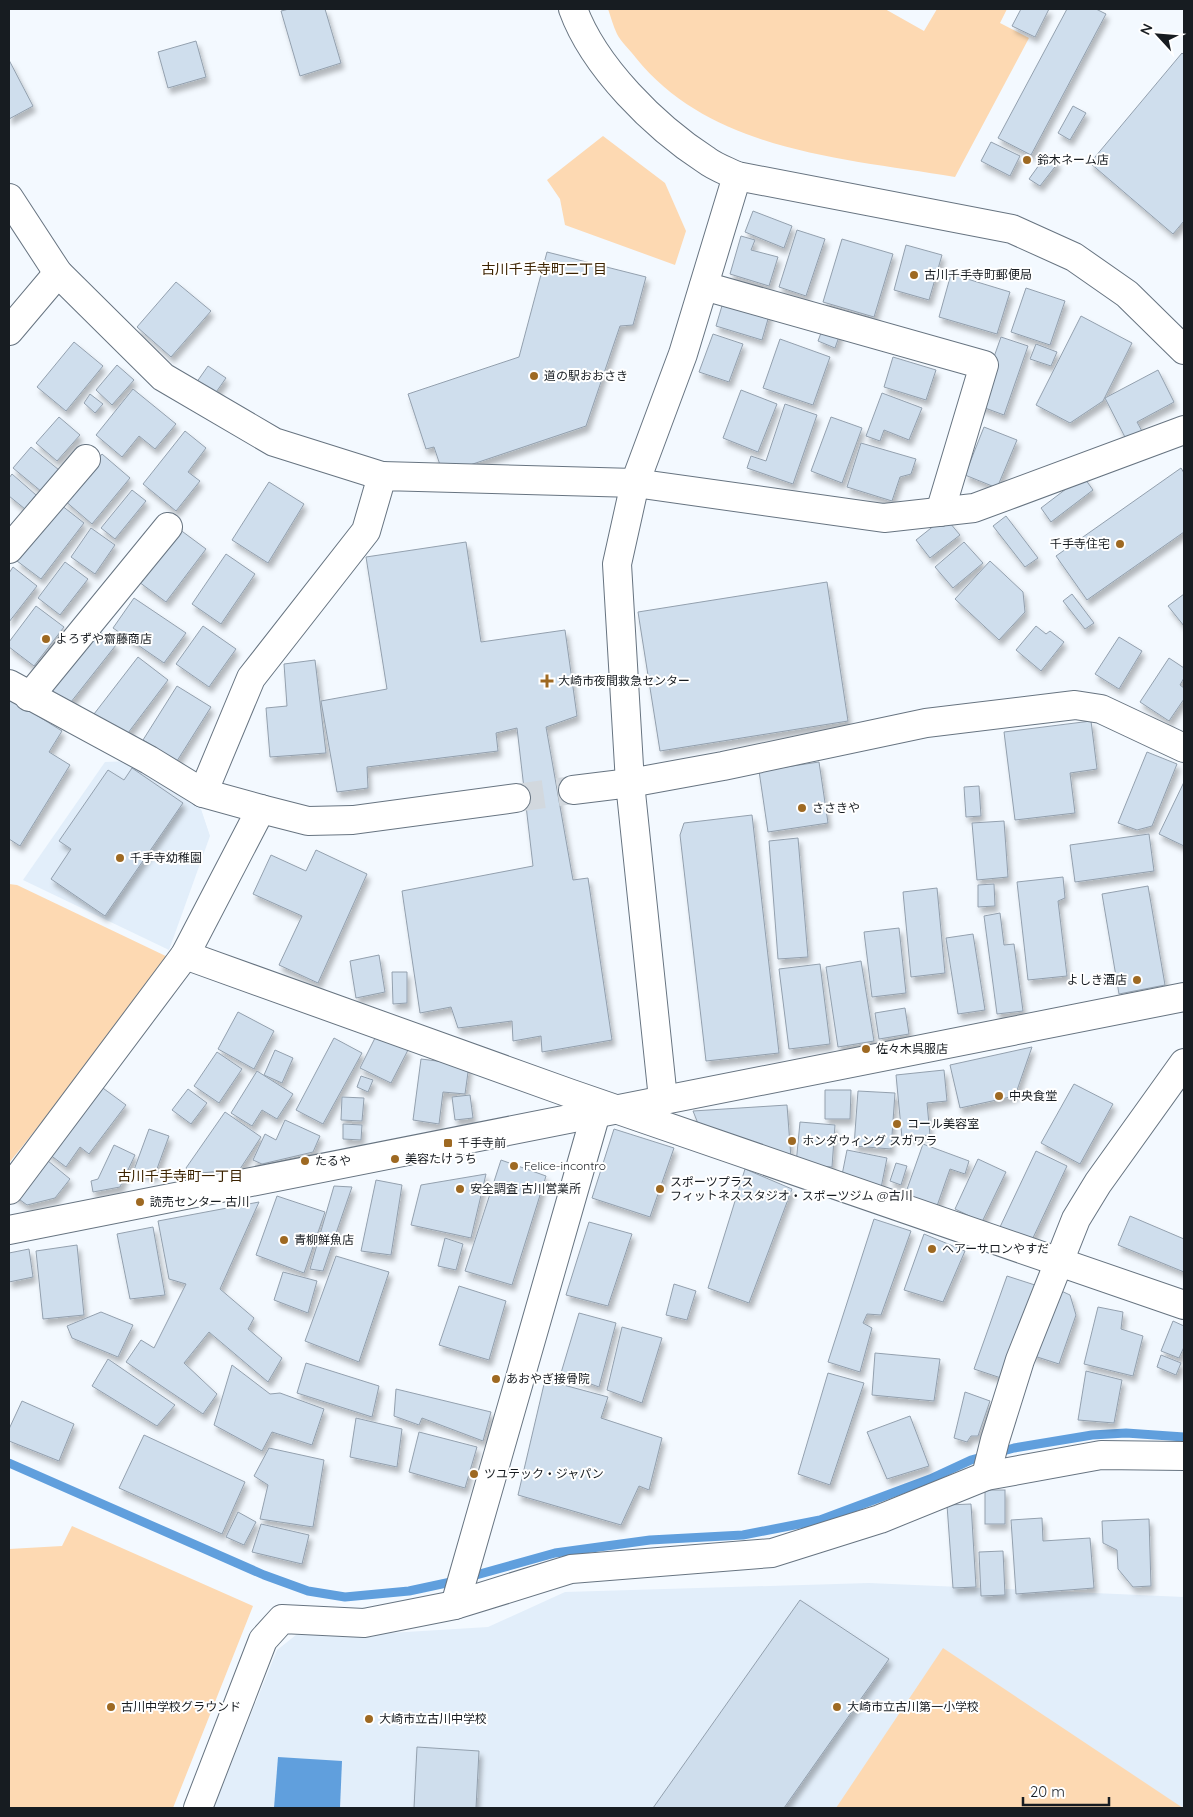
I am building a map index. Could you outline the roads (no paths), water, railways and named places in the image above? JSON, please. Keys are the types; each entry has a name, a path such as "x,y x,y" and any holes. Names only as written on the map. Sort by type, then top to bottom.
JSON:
{"street":[{"path":"573,9 579,26 604,64 636,103 706,161 737,176 1012,229 1074,257 1127,294 1184,350"},
{"path":"663,1100 630,783 618,564 634,483 683,354 737,176"},
{"path":"9,198 58,273 163,377 274,442 382,476 634,483 884,518 974,508 1184,430"},
{"path":"9,332 58,273"},
{"path":"704,286 984,365 940,512"},
{"path":"9,549 86,459"},
{"path":"203,793 251,678 366,531 382,476"},
{"path":"168,527 19,690 149,760 203,793 308,821 354,820 516,798"},
{"path":"573,790 630,783 723,766 926,723 1074,705 1101,709 1184,748"},
{"path":"9,1190 185,955 261,809"},
{"path":"185,955 607,1111 1184,1305"},
{"path":"9,1230 1184,997"},
{"path":"987,1471 1020,1360 1057,1262 1076,1219 1098,1183 1184,1063"},
{"path":"457,1597 607,1111"},
{"path":"198,1808 263,1640 282,1619 364,1622 571,1569 772,1553 880,1520 987,1471 1101,1455 1184,1456"}],"water":[{"path":"278,1757 342,1761 340,1808 274,1808"}],"waterway":[{"path":"9,1463 264,1575 308,1591 345,1597 409,1591 451,1582 555,1553 650,1540 743,1535 820,1520 930,1479 971,1460 1014,1448 1092,1435 1126,1433 1184,1437"}],"tunnel":[{"path":"516,798 573,790"}],"place":[{"name":"鈴木ネーム店","path":"1027,160"},
{"name":"古川千手寺町郵便局","path":"914,275"},
{"name":"道の駅おおさき","path":"534,376"},
{"name":"千手寺住宅","path":"1120,544"},
{"name":"よろずや齋藤商店","path":"46,639"},
{"name":"大崎市夜間救急センター","path":"547,681"},
{"name":"ささきや","path":"802,808"},
{"name":"千手寺幼稚園","path":"120,858"},
{"name":"よしき酒店","path":"1137,980"},
{"name":"佐々木呉服店","path":"866,1049"},
{"name":"中央食堂","path":"999,1096"},
{"name":"コール美容室","path":"897,1124"},
{"name":"ホンダウィング スガワラ","path":"792,1141"},
{"name":"千手寺前","path":"448,1143"},
{"name":"美容たけうち","path":"395,1159"},
{"name":"たるや","path":"305,1161"},
{"name":"Felice-incontro","path":"514,1166"},
{"name":"安全調査 古川営業所","path":"460,1189"},
{"name":"スポーツプラス フィットネススタジオ・スポーツジム @古川","path":"660,1189"},
{"name":"読売センター 古川","path":"140,1202"},
{"name":"青柳鮮魚店","path":"284,1240"},
{"name":"ヘアーサロンやすだ","path":"932,1249"},
{"name":"あおやぎ接骨院","path":"496,1379"},
{"name":"ツユテック・ジャパン","path":"474,1474"},
{"name":"古川中学校グラウンド","path":"111,1707"},
{"name":"大崎市立古川第一小学校","path":"837,1707"},
{"name":"大崎市立古川中学校","path":"369,1719"}],"district":[{"name":"古川千手寺町二丁目","path":"544,269"},
{"name":"古川千手寺町一丁目","path":"180,1176"}]}
